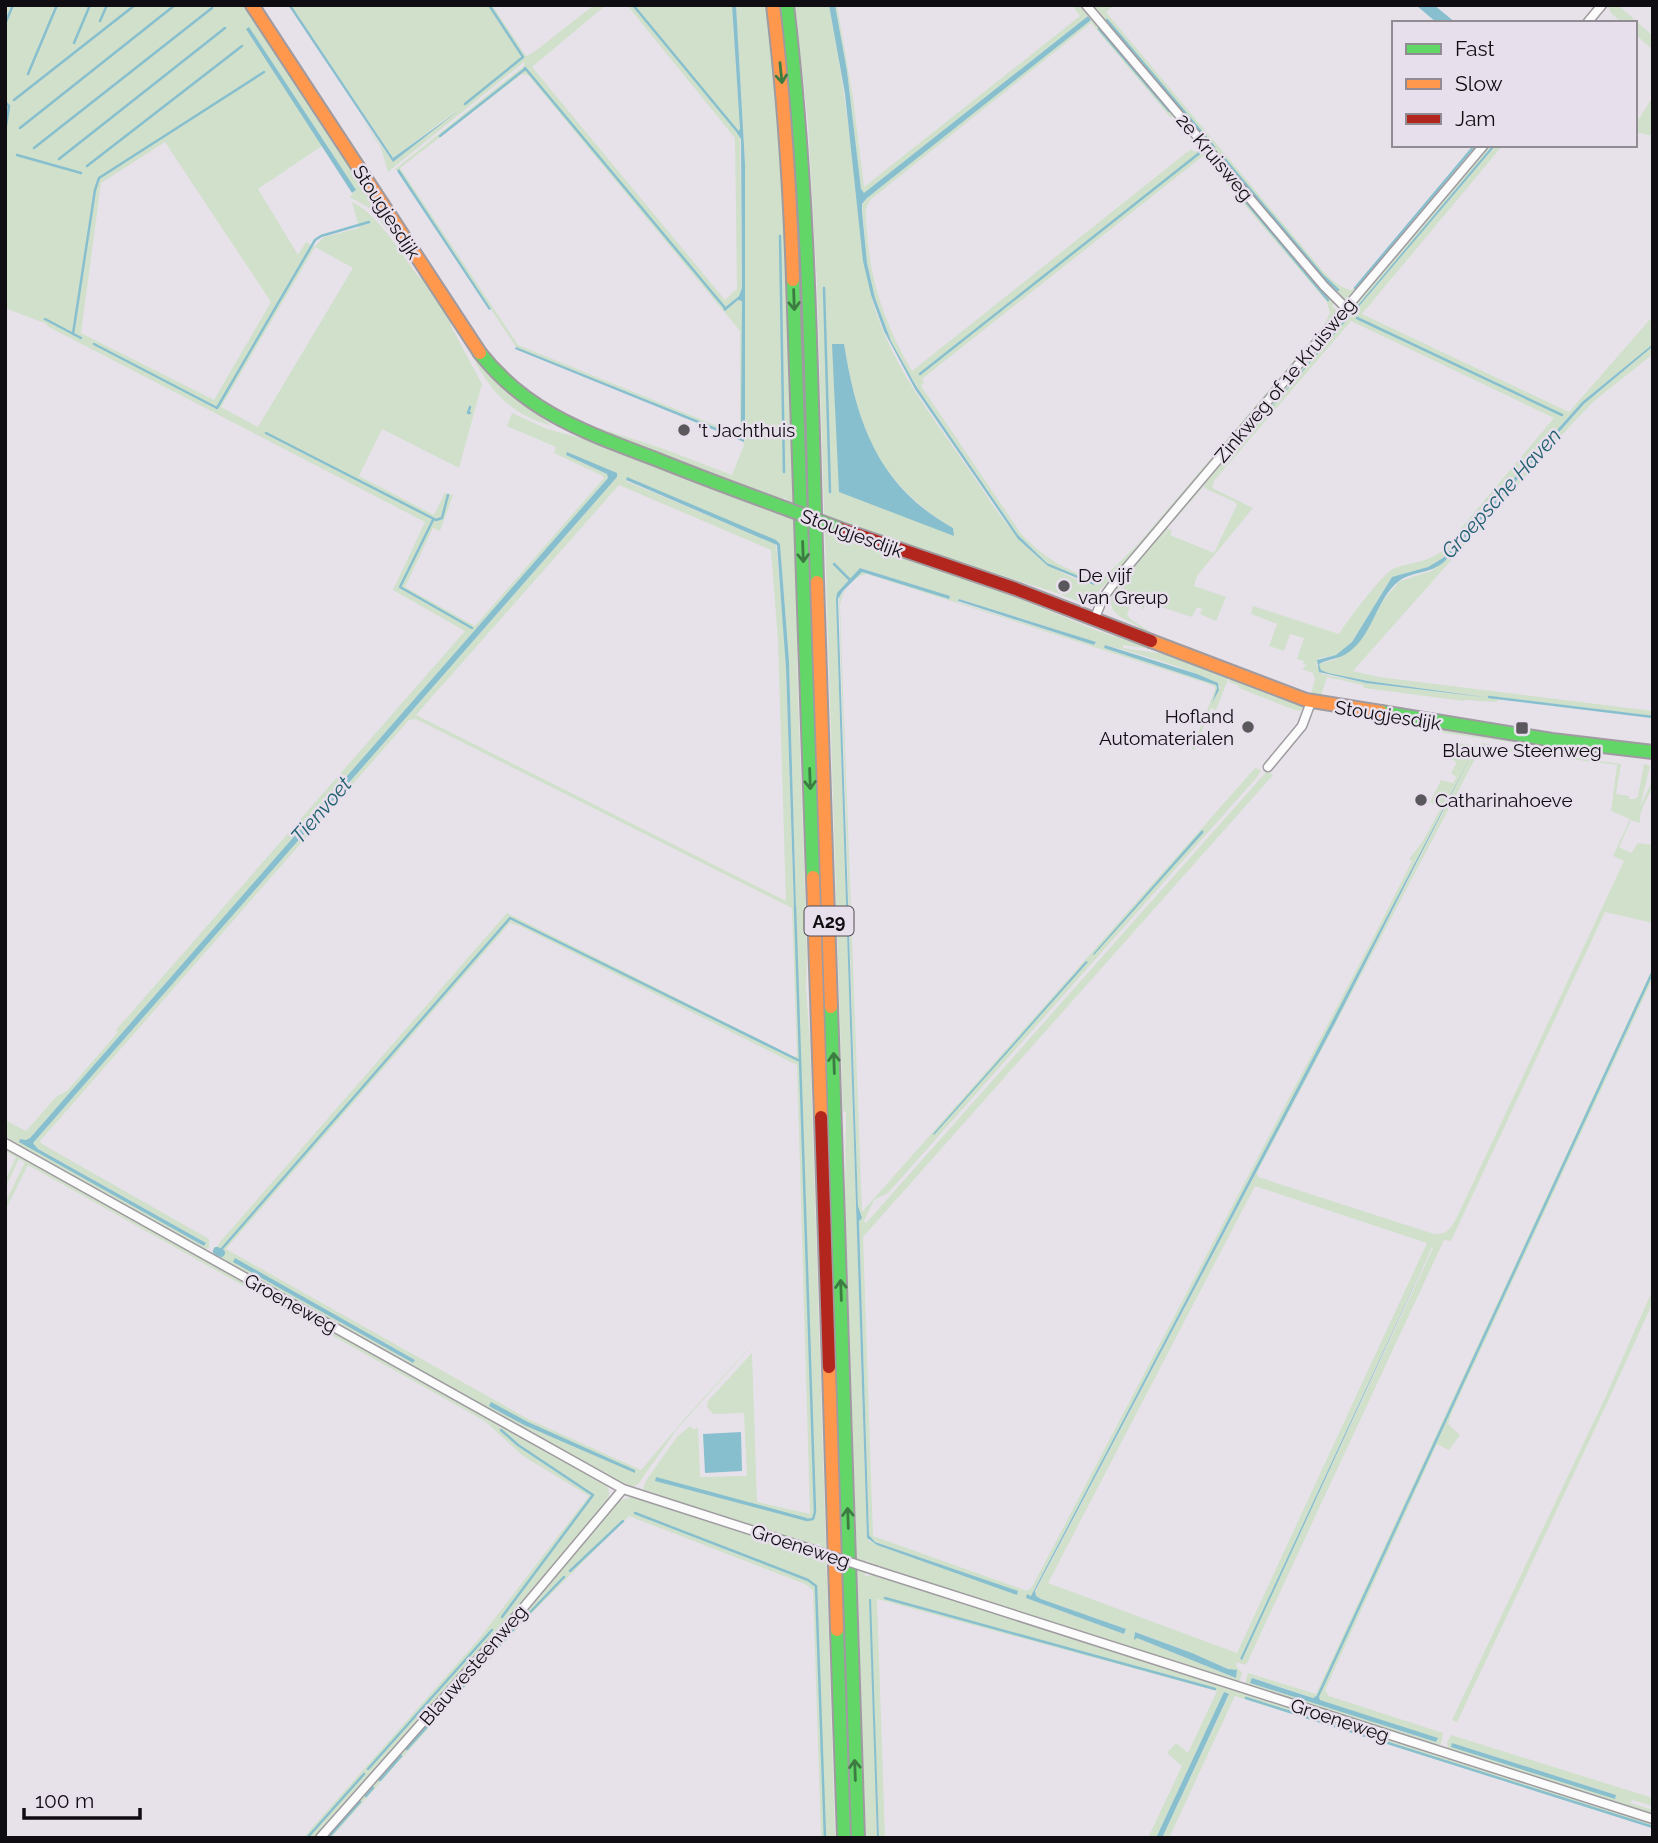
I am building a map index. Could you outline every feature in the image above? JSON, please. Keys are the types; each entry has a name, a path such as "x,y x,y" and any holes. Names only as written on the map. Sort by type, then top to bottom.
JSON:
{"main road":[{"name":"Stougjesdijk","path":"252,5 474,345 505,382 533,405 569,426 838,528 1016,589 1311,702 1540,738 1653,752"},
{"name":"A29","path":"773,5 784,96 792,220 844,1838"},
{"name":"A29","path":"787,5 805,196 858,1838"}],"street":[{"name":"2e Kruisweg","path":"1086,5 1326,288 1346,308"},
{"path":"1589,21 1602,5"},
{"name":"Zinkweg of 1e Kruisweg","path":"1094,620 1111,586 1482,147"},
{"path":"1268,767 1302,726 1311,702"},
{"name":"Groeneweg","path":"5,1143 623,1489 1653,1819"},
{"name":"Blauwesteenweg","path":"320,1838 518,1615 623,1489"}],"green space":[{"path":"5,5 245,5 412,259 369,208 350,197 355,191 246,29 322,146 258,189 298,255 306,242 314,247 324,237 359,228 352,202 361,207 388,234 447,312 452,328 482,384 459,468 382,429 359,476 434,515 445,493 453,495 440,531 433,528 405,587 475,626 604,478 554,453 556,447 507,426 512,413 547,429 581,438 786,515 786,498 777,500 590,429 568,418 664,449 732,475 744,445 742,433 739,437 516,347 399,170 394,170 525,65 524,62 388,172 381,148 362,119 393,162 457,110 393,158 291,5 492,5 526,56 594,5 606,5 532,67 725,300 737,289 735,138 627,5 732,5 740,130 742,288 739,296 723,309 742,300 742,425 745,425 745,164 736,5 766,5 782,162 806,989 810,1041 835,1838 821,1838 813,1590 805,1584 629,1516 523,1622 331,1838 324,1838 618,1501 631,1497 641,1499 808,1552 821,1559 820,1543 809,1546 643,1491 645,1482 677,1437 690,1426 693,1429 698,1428 700,1477 747,1476 744,1413 713,1414 707,1407 708,1401 752,1353 757,1502 810,1514 797,1065 510,923 226,1249 528,1419 641,1470 687,1416 773,1322 677,1429 639,1483 632,1488 212,1255 220,1242 507,913 794,1057 797,1056 792,908 416,719 409,720 40,1141 209,1239 209,1248 203,1250 5,1139 8,1132 5,1130 5,1120 26,1131 57,1096 67,1091 118,1032 116,1030 465,631 393,590 425,522 47,324 5,308","holes":["522,74 528,75 740,331 740,428 737,434 518,345 400,168","165,142 271,302 214,400 81,333 101,183","315,247 353,268 258,427 221,407","566,455 617,477 33,1143 38,1149 206,1243 204,1246 20,1139 30,1138 608,478 607,474","627,478 780,544 789,661 796,908 785,640 776,544 626,481","619,485 771,550 778,641 786,901 416,715","235,1259 415,1360 413,1363 234,1262"]},
{"path":"795,5 829,5 844,97 866,272 887,341 933,419 997,511 1022,542 1047,563 1018,535 916,386 891,341 875,298 867,263 862,205 867,198 1091,20 1088,16 864,193 861,189 847,71 835,5 853,98 864,187 1080,16 1072,5 1083,5 1176,114 1171,118 1091,23 870,200 866,208 866,219 876,286 894,338 912,371 1191,149 1195,152 1203,148 1327,292 1337,311 1110,580 1088,601 1080,602 1061,595 1067,585 1064,583 1060,594 838,523 838,535 988,586 1098,631 1158,650 1123,645 1123,648 1172,655 1229,677 1216,710 1211,708 1194,750 1192,749 1215,687 867,574 857,578 849,586 840,606 862,1212 1255,768 1261,770 888,1193 874,1200 864,1221 866,1223 1267,771 1273,775 863,1237 873,1536 1027,1591 1032,1587 1372,940 1412,861 1409,859 1423,841 1441,808 1430,802 1441,780 1453,783 1457,777 1451,773 1457,762 1442,755 1449,742 1481,746 1482,743 1490,744 1621,764 1616,794 1629,796 1629,799 1638,796 1644,764 1650,766 1640,807 1653,779 1641,812 1640,823 1631,820 1619,847 1631,853 1638,843 1653,845 1653,923 1605,912 1451,1241 1444,1240 1246,1665 1237,1662 1236,1666 1242,1673 1239,1683 878,1567 866,1560 865,1576 876,1575 1653,1822 1653,1828 1235,1696 1169,1838 1162,1838 1229,1695 1224,1692 1156,1838 1148,1838 1182,1766 1167,1753 1176,1743 1188,1753 1217,1691 877,1599 885,1838 879,1838 870,1599 877,1838 866,1838 845,1192 846,1112 843,1111 817,283 808,123","holes":["1203,156 1327,302 1330,313 1324,325 1138,544 1099,582 1058,563 1040,552 1022,535 921,386 924,383 922,379","844,344 856,401 875,450 906,492 927,511 953,528 839,492","1047,563 1094,585 1072,577","861,568 950,597 862,572 839,598 858,1206 861,1218 869,1535 875,1542 1017,1591 869,1541 836,597","960,599 1095,642 1094,645 958,602","1105,645 1166,663 1212,681 1220,687 1212,703 1216,685 1104,648","1492,749 1617,765 1611,811 1630,819 1613,856 1624,861 1451,1227 1445,1232 1434,1234 1258,1177 1257,1173 1475,759 1485,750","1473,754 1336,1021 1035,1592 1041,1599 1126,1629 1125,1634 1026,1598 1031,1596","1255,1186 1427,1243 1237,1653 1048,1583","1432,1247 1433,1248 1241,1660","1136,1632 1237,1671 1236,1678 1137,1638"]},
{"path":"1088,5 1114,5 1106,12 1323,271 1347,289 1352,290 1472,147 1478,147 1351,297 1344,299 1327,286"},
{"path":"1608,5 1618,5 1636,21 1620,21 1611,13"},
{"path":"1637,22 1653,36 1653,50 1637,36"},
{"path":"1650,101 1653,102 1653,136 1637,132 1637,118 1639,119"},
{"path":"1486,147 1491,147 1348,317 1494,147 1501,147 1362,314 1569,412 1653,316 1653,344 1582,402 1443,558 1428,567 1392,577 1352,642 1336,655 1319,658 1316,664 1322,674 1366,683 1491,698 1327,673 1321,670 1319,664 1336,659 1362,638 1384,599 1400,581 1431,571 1444,562 1584,404 1653,346 1653,354 1594,401 1572,424 1353,671 1379,677 1653,711 1653,716 1498,697 1497,702 1464,701 1364,688 1363,685 1327,677 1320,698 1311,695 1315,679 1313,673 1302,669 1307,665 1297,659 1304,638 1290,634 1284,651 1269,646 1277,624 1251,614 1253,606 1339,634 1390,571 1441,552 1554,418 1351,321 1214,481 1212,488 1253,508 1197,576 1194,586 1226,597 1216,621 1200,614 1202,609 1197,607 1192,617 1146,602 1143,610 1140,604 1131,604 1127,614 1129,618 1157,636 1116,613 1111,604 1114,591 1166,527 1169,529 1155,548 1170,529 1170,535 1214,553 1237,505 1204,486 1173,522"},
{"path":"462,338 528,407 552,426 519,412 507,403 487,381"},
{"path":"1230,678 1301,705 1303,709 1292,709 1239,688 1229,682"},
{"path":"1413,724 1536,743 1525,744 1445,733"},
{"path":"1653,967 1653,978 1452,1412 1448,1424 1460,1435 1449,1450 1437,1444 1325,1690 1329,1696 1443,1733 1441,1744 1438,1746 1245,1684 1248,1673 1316,1694","holes":["1253,1678 1314,1698 1318,1695 1320,1700 1438,1739 1436,1742 1251,1683"]},
{"path":"5,1146 599,1479 608,1490 606,1503 520,1607 316,1838 303,1838 478,1640 589,1496 523,1456 486,1422 28,1165 5,1211 5,1203 25,1162 19,1159 5,1188 5,1181 16,1157 5,1151"},
{"path":"1653,1289 1653,1302 1609,1399 1457,1722 1452,1720 1605,1398"},
{"path":"1451,1735 1653,1798 1653,1806 1632,1800 1630,1803 1653,1810 1653,1816 1448,1750 1447,1743","holes":["1452,1743 1616,1795 1615,1798 1452,1747"]}],"water":[{"path":"288,5 291,5 393,158 458,111 393,162"},
{"path":"732,5 736,5 745,164 745,425 741,425 742,301 738,300 725,311 723,309 739,296 742,288 741,139 737,133 740,129"},
{"path":"829,5 835,5 847,71 861,189 864,193 1088,16 1091,20 867,198 862,204 862,211 867,263 875,298 891,341 916,386 1018,535 1047,563 1095,583 1094,585 1048,566 1018,539 915,389 884,331 871,295 863,261 845,94"},
{"path":"1416,5 1434,5 1454,21 1435,21"},
{"path":"249,27 356,190 352,193 246,29"},
{"path":"1491,147 1494,147 1349,318"},
{"path":"399,169 491,309 489,310 397,171"},
{"path":"1344,321 1345,322 1213,476"},
{"path":"832,344 844,344 856,401 875,450 906,493 953,528 954,536 839,492"},
{"name":"Groepsche Haven","path":"1653,344 1584,404 1444,562 1433,569 1399,581 1385,597 1357,645 1345,654 1319,664 1321,670 1328,673 1368,681 1491,698 1366,683 1319,672 1317,660 1336,655 1352,642 1392,577 1428,567 1443,558 1582,402"},
{"path":"516,347 739,437 745,432 744,442 515,349"},
{"name":"Tienvoet","path":"567,452 617,473 617,477 33,1143 38,1149 206,1243 204,1246 19,1142 20,1139 30,1138 608,478 607,474 566,455"},
{"path":"627,477 780,544 789,661 796,908 786,668 777,545 626,480"},
{"path":"860,568 950,596 949,599 862,572 838,599 858,1206 862,1218 859,1221 869,1535 875,1542 1018,1591 1017,1595 877,1545 867,1538 836,599 837,593"},
{"path":"959,599 1096,642 1094,645 958,601"},
{"path":"1105,645 1197,674 1218,683 1219,690 1212,703 1216,685 1104,648"},
{"path":"1472,754 1336,1021 1035,1591 1036,1596 1041,1599 1126,1629 1124,1634 1026,1598 1027,1594 1031,1596"},
{"path":"1202,830 1204,832 1094,955 1093,954"},
{"path":"1086,961 1088,962 934,1135 933,1134"},
{"path":"1432,1247 1242,1660 1240,1659"},
{"path":"235,1258 415,1360 413,1363 233,1262"},
{"path":"491,1402 528,1422 635,1470 635,1473 524,1425 489,1406"},
{"path":"741,1432 742,1471 705,1473 703,1434"},
{"path":"656,1477 807,1518 806,1521 655,1481"},
{"path":"871,1599 879,1838 877,1838"},
{"path":"1135,1632 1228,1669 1237,1670 1236,1678 1137,1638 1134,1640"},
{"path":"1252,1678 1313,1698 1318,1695 1320,1700 1438,1738 1436,1742 1250,1683"},
{"path":"1224,1692 1229,1694 1162,1838 1156,1838"},
{"path":"1452,1743 1616,1795 1615,1799 1451,1747"}],"waterway":[{"path":"5,24 13,5"},
{"path":"28,74 57,5"},
{"path":"74,43 90,5"},
{"path":"100,21 107,5"},
{"path":"14,100 135,5"},
{"path":"20,128 175,5"},
{"path":"465,104 523,57 489,5"},
{"path":"633,5 738,132"},
{"path":"34,148 212,8"},
{"path":"1107,20 1214,147"},
{"path":"59,159 225,28"},
{"path":"1099,29 1169,111"},
{"path":"87,166 242,46"},
{"path":"525,68 725,308"},
{"path":"440,136 525,69"},
{"path":"73,334 99,178 264,72"},
{"path":"5,102 9,106 5,132"},
{"path":"1355,288 1473,147"},
{"path":"920,374 1202,151"},
{"path":"17,155 81,173"},
{"path":"1222,156 1323,276 1338,290"},
{"path":"1211,160 1328,300"},
{"path":"94,344 217,408 315,240 369,222"},
{"path":"780,236 784,472"},
{"path":"824,288 830,492"},
{"path":"1357,318 1562,415"},
{"path":"45,319 81,338"},
{"path":"470,407 470,413"},
{"path":"266,433 436,520 442,518 448,495"},
{"path":"433,520 400,587 472,628"},
{"path":"834,564 850,580"},
{"path":"1489,697 1653,717"},
{"path":"795,907 815,1512 813,1519 807,1520"},
{"path":"219,1252 510,918 800,1061"},
{"path":"1318,1696 1653,971"},
{"path":"217,1251 221,1253"},
{"path":"501,1430 518,1445 593,1495 502,1617"},
{"path":"635,1513 808,1580 816,1586 825,1838"},
{"path":"570,1571 623,1521"},
{"path":"512,1631 564,1577"},
{"path":"885,1598 1215,1689"},
{"path":"368,1769 492,1630"},
{"path":"473,1674 505,1639"},
{"path":"407,1749 467,1682"},
{"path":"1246,1698 1653,1827"},
{"path":"380,1780 401,1756"},
{"path":"307,1838 364,1774"},
{"path":"366,1796 373,1788"},
{"path":"328,1838 360,1802"}],"traffic: fast":[{"path":"787,5 805,221 817,582"},
{"path":"793,280 813,877"},
{"path":"480,353 518,392 561,419 607,440 779,506"},
{"path":"779,506 838,528"},
{"path":"1381,712 1552,740 1653,752"},
{"path":"831,1007 858,1838"},
{"path":"837,1630 844,1838"}],"traffic: slow":[{"path":"252,5 480,353"},
{"path":"773,5 786,142 793,280"},
{"path":"817,582 831,1007"},
{"path":"1151,641 1306,700 1381,712"},
{"path":"813,877 821,1117"},
{"path":"829,1367 837,1630"}],"traffic: jam":[{"path":"838,528 1016,589 1151,641"},
{"path":"821,1117 829,1367"}],"place":[{"name":"'t Jachthuis","path":"684,430"},
{"name":"De vijf van Greup","path":"1064,586"},
{"name":"Hofland Automaterialen","path":"1248,727"},
{"name":"Blauwe Steenweg","path":"1522,728"},
{"name":"Catharinahoeve","path":"1421,800"}]}
